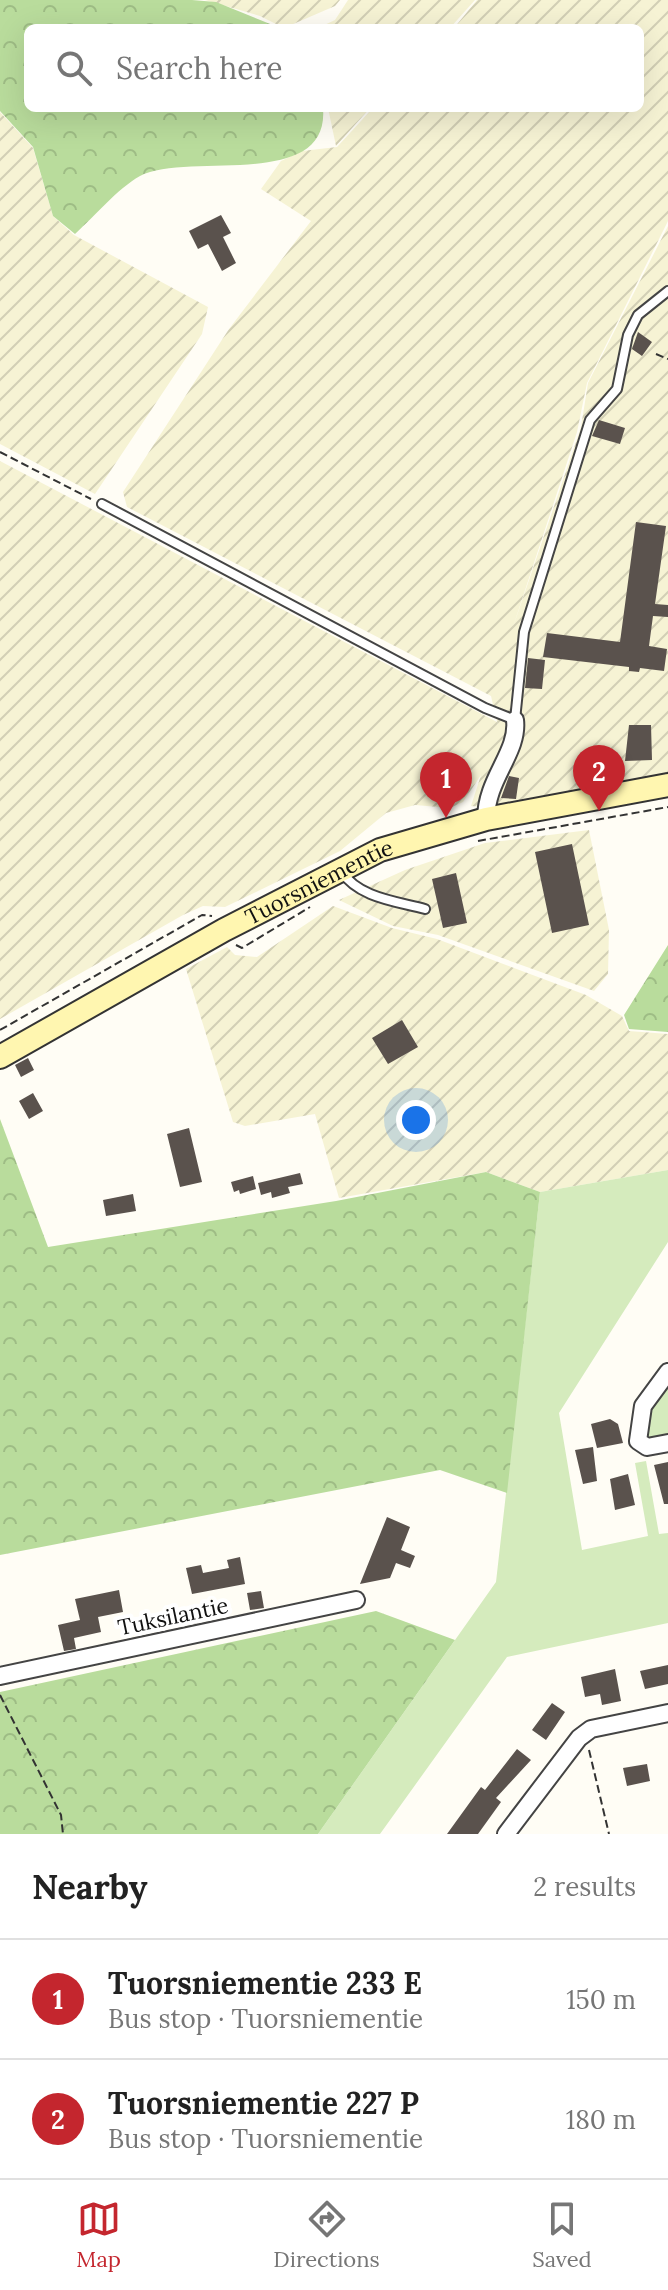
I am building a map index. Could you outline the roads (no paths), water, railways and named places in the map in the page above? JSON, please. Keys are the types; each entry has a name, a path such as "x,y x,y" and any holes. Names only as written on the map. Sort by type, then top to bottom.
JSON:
{"main road":[{"name":"Tuorsniementie","path":"0,1057 224,930 341,870 414,838 486,819 668,785"}],"street":[{"path":"486,819 486,800 514,740 515,720"},
{"path":"668,1372 643,1406 638,1441 647,1447 668,1443"},
{"name":"Tuksilantie","path":"0,1676 356,1600"},
{"path":"506,1834 591,1729 668,1713"}],"lane":[{"path":"102,504 485,708 515,720 524,632 590,420 617,389 628,335 638,315 668,291"},
{"path":"341,870 350,884 368,893 425,909"}],"place":[{"name":"Tuorsniementie 227 P","path":"599,811"},
{"name":"Tuorsniementie 233 E","path":"446,818"}]}
